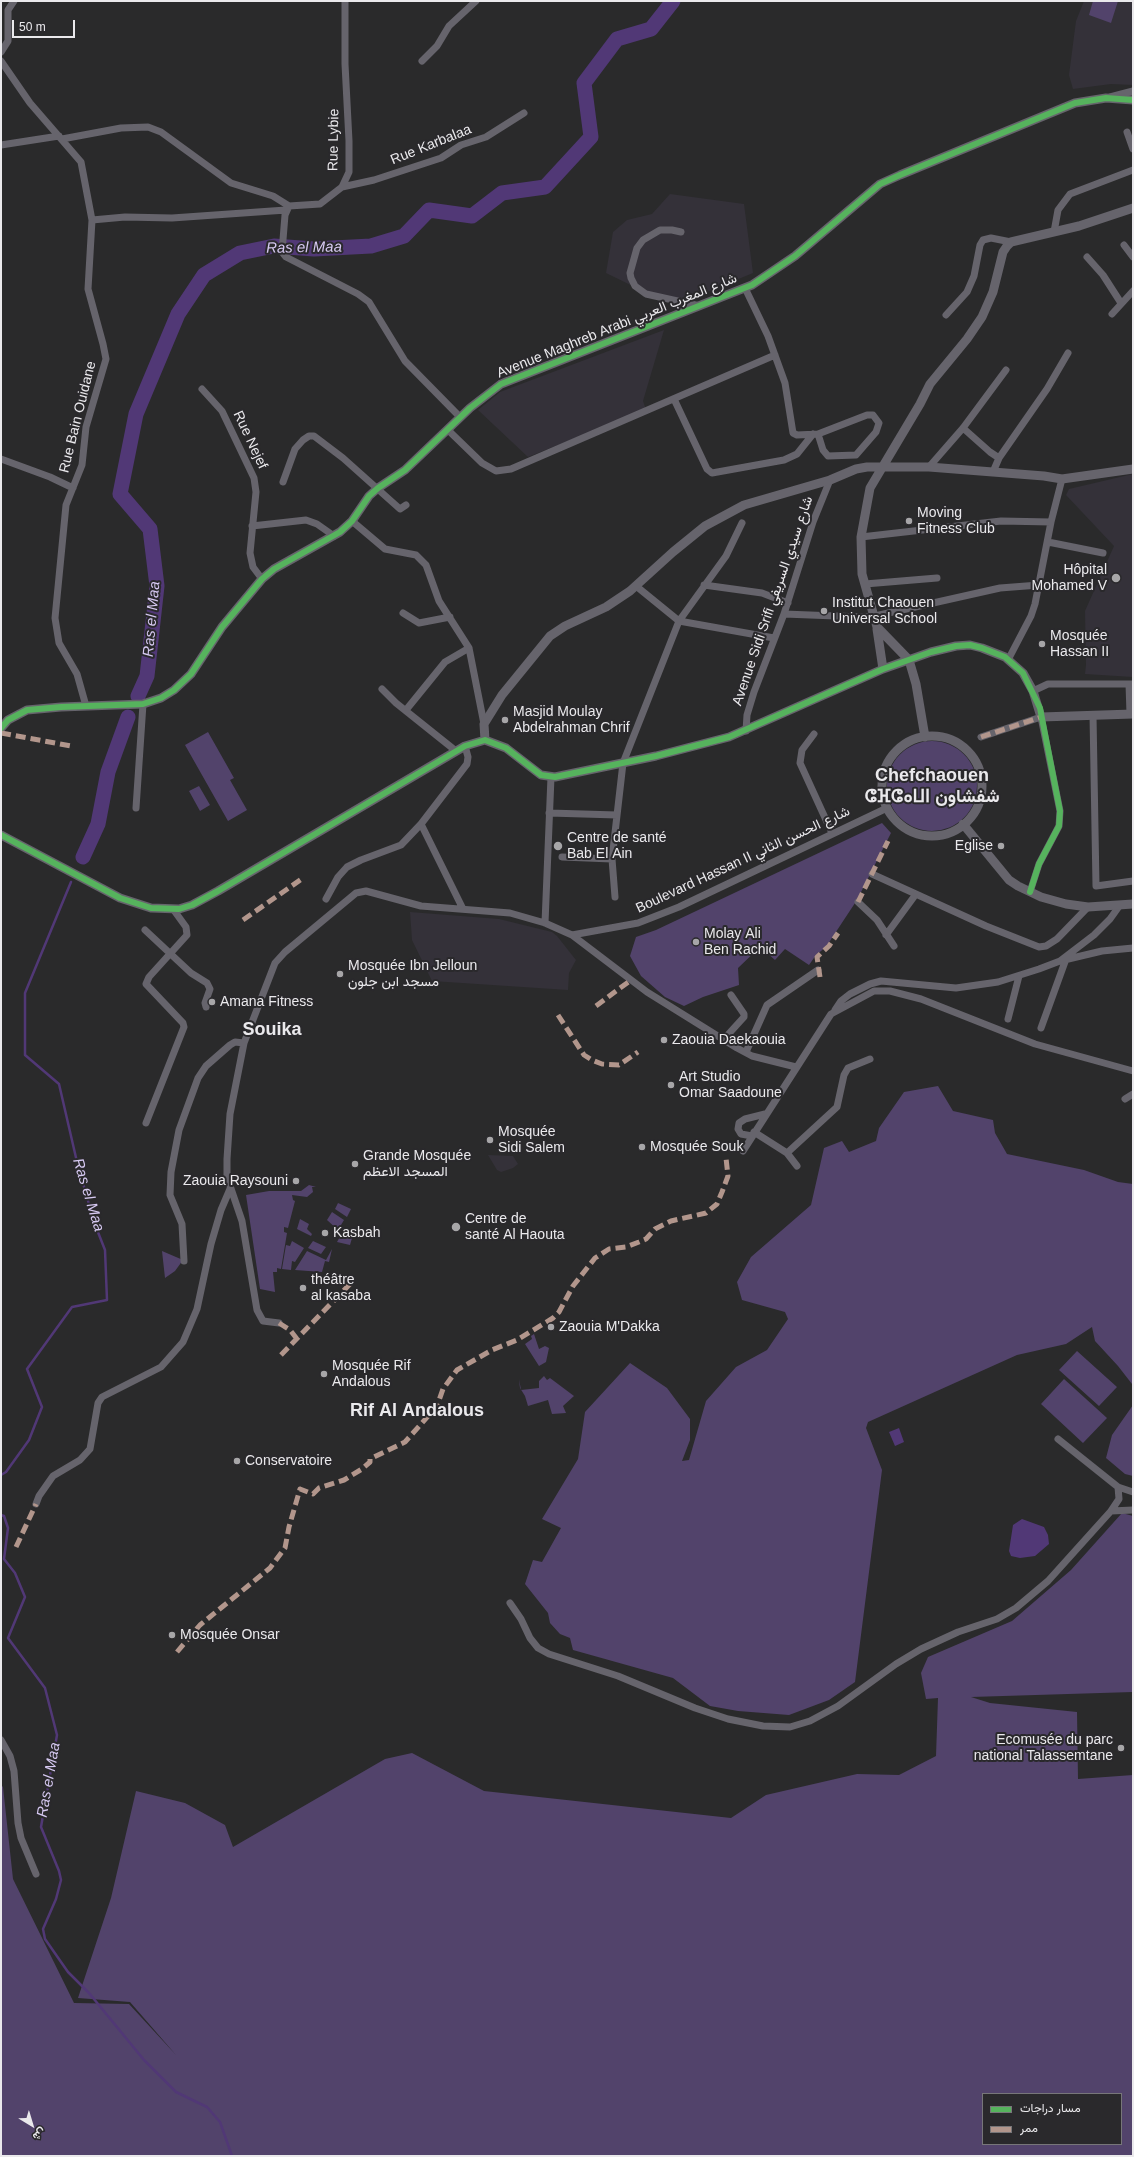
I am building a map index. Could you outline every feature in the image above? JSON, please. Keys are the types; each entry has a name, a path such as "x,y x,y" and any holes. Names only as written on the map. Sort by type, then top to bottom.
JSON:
{"street":[{"path":"1,52 6,46 8,10 14,1"},
{"name":"Rue Lybie","path":"92,220 125,217 172,218 287,210 320,204 342,187 346,180 350,162 345,64 345,1"},
{"path":"422,61 437,46 449,26 476,1"},
{"name":"Rue Bain Ouidane","path":"1,61 30,103 81,162 92,220 88,289 104,344 106,359 86,427 82,465 65,511 55,625 61,648 77,674 86,706"},
{"path":"1106,98 1133,91"},
{"name":"Avenue Maghreb Arabi شارع المغرب العربي","path":"1,728 8,720 27,710 144,704 169,694 183,683 197,667 222,627 262,579 274,569 334,536 352,521 369,496 378,488 405,470 460,417 490,391 516,376 745,288 795,256 880,184 1075,103 1106,98 1133,100"},
{"name":"Rue Karbalaa","path":"342,187 392,174 441,158 462,145 486,137 524,113"},
{"path":"1,145 121,128 148,127 161,132 231,184 273,196 287,210 282,248 286,257 352,291 369,302 405,361 460,417"},
{"path":"1127,132 1133,149"},
{"path":"1054,232 1058,210 1070,194 1133,170"},
{"path":"946,315 967,292 974,276 980,245 983,240 991,238 1011,242 1054,232 1133,208"},
{"path":"681,232 660,230 643,240 637,248 630,278 635,286 646,294 700,306"},
{"path":"883,669 875,616 865,584 860,560 861,537 870,488 884,467 930,384 967,339 982,317 993,292 1003,252 1011,242"},
{"path":"1124,245 1133,257"},
{"path":"1087,257 1103,275 1122,303"},
{"path":"745,288 775,355 785,383 793,433 797,436 816,434 867,415 874,415 879,423 876,432 856,455 828,456 823,450 816,434"},
{"path":"1112,314 1133,291"},
{"path":"993,472 999,458 1047,389 1068,353"},
{"path":"448,430 482,464 496,471 511,469 775,355"},
{"path":"930,467 963,428 1006,370"},
{"name":"Rue Nejef","path":"202,389 222,411 254,478 256,492 252,526 252,560 253,567 262,579"},
{"path":"674,399 707,469 712,473 784,460 797,454 816,434"},
{"path":"963,428 999,458"},
{"path":"282,482 295,449 309,436 314,436 378,488 400,509 403,509 406,505"},
{"path":"1,459 50,477 73,488"},
{"path":"484,724 502,695 550,636 565,626 606,607 636,586 673,552 705,526 744,505 830,480 867,466 930,467 1044,476 1062,479 1133,469"},
{"path":"1008,660 1031,616 1039,585 1051,522 1062,479"},
{"name":"Avenue Sidi Srifi شارع سيدي السريفي","path":"746,731 750,704 788,603 813,522 830,480"},
{"path":"252,526 306,520 317,524 334,536"},
{"path":"352,521 385,549 416,555 422,559 430,571 439,601 469,648 484,724 485,740"},
{"path":"861,537 1001,521 1051,522"},
{"path":"615,897 612,859 623,762 680,621 704,585 726,556 742,523"},
{"path":"1048,542 1103,553"},
{"path":"865,584 938,578"},
{"path":"704,585 762,593 788,603"},
{"path":"784,614 862,617 875,616 1000,588 1039,585"},
{"path":"636,586 680,621 774,638"},
{"path":"403,613 420,623 450,617"},
{"path":"877,627 909,660 916,684 925,737"},
{"path":"1,835 138,905 151,908 173,909 192,905 218,891 465,746 485,740 506,748 541,775 551,777 696,747 746,731 883,669 956,646 970,645 982,648 1008,660 1023,673 1033,691 1041,717 1060,811 1059,826 1039,864 1030,892"},
{"path":"406,710 445,662 469,648"},
{"path":"981,737 1041,717 1131,714 1131,684 1048,684 1033,691"},
{"path":"382,689 456,751"},
{"path":"136,808 144,704"},
{"path":"1093,715 1096,886 1133,881"},
{"path":"814,734 802,750 800,763 832,833"},
{"path":"925,737 943,738 966,750 977,765 981,783 980,797 975,810 963,824 945,834 925,836 905,829 894,819 887,808 884,799 882,781 889,760 905,745 925,737"},
{"path":"326,899 338,877 347,867 361,860 401,845 421,824 467,764 468,757 465,746"},
{"path":"545,922 551,777"},
{"name":"Boulevard Hassan II شارع الحسن الثاني","path":"572,934 638,923 655,917 887,808"},
{"path":"549,813 616,815"},
{"path":"421,824 463,909"},
{"path":"963,824 1009,880 1030,892 1066,904 1088,907 1133,904"},
{"path":"562,857 612,859"},
{"path":"872,874 1039,947 1046,946 1057,939 1088,907"},
{"path":"280,1323 263,1321 257,1310 242,1221 235,1196 230,1189 227,1177 230,1114 244,1043 275,963 291,947 356,893 366,891 421,906 510,913 545,922 572,934 647,992 752,1056 796,1066"},
{"path":"886,935 916,894"},
{"path":"858,902 876,920 894,946"},
{"path":"1041,1028 1063,960 1102,928 1120,905"},
{"path":"146,1123 184,1027 183,1022 146,984 148,976 185,939 188,933 186,927 173,909"},
{"path":"145,930 170,955 208,984 210,989 205,1005 206,1007"},
{"path":"743,1151 822,1026 841,1001 850,994 870,984 881,981 956,988 998,982 1063,960 1102,951 1133,948"},
{"path":"746,1052 768,1005 818,970"},
{"path":"1008,1019 1019,976"},
{"path":"834,1012 874,991 890,991 921,999 1035,1044 1133,1071"},
{"path":"724,1039 744,1018 744,1014 731,994"},
{"path":"184,1261 182,1224 170,1195 171,1172 180,1130 198,1078 206,1066 230,1045 239,1042 244,1043"},
{"path":"787,1153 837,1107 844,1075 848,1068 870,1059"},
{"path":"1125,1099 1133,1094"},
{"path":"765,1114 745,1119 739,1123 738,1129 741,1134 753,1134 787,1153 797,1166"},
{"path":"36,1504 39,1496 53,1476 80,1460 90,1449 98,1403 102,1397 161,1367 183,1342 197,1309 221,1210 230,1189"},
{"path":"1058,1439 1118,1486 1133,1492"},
{"path":"510,1603 521,1619 530,1638 538,1648 549,1654 618,1676 695,1708 728,1719 763,1726 790,1727 810,1721 838,1706 896,1664 921,1649 958,1632 997,1618 1016,1608 1048,1581 1111,1511 1119,1499 1118,1486"},
{"path":"1111,1511 1133,1510"},
{"path":"1,1740 10,1756 14,1771 18,1824 21,1838 36,1874"}],"shaded area":[{"path":"1084,1 1133,1 1133,85 1111,84 1073,89 1069,75 1076,21"},
{"path":"1093,1 1118,1 1111,23 1089,15"},
{"path":"670,194 744,204 753,273 688,300 651,295 606,273 613,232 627,220 652,214"},
{"path":"664,330 643,401 646,410 528,457 478,410 500,392"},
{"name":"Hôpital Mohamed V","path":"1133,474 1133,677 1085,674 1085,611 1114,546 1066,495 1069,489"},
{"path":"208,732 234,778 230,780 247,810 228,821 185,745"},
{"path":"932,741 949,745 964,754 973,769 977,786 973,803 964,818 949,827 932,831 915,827 900,818 891,803 887,786 891,769 900,754 915,745"},
{"path":"199,786 210,805 200,811 189,791"},
{"path":"882,823 891,833 857,900 826,947 816,955 809,965 785,949 775,960 760,947 738,968 739,985 703,997 684,1006 665,997 641,976 630,956 636,937 656,930"},
{"path":"410,912 499,919 552,932 576,960 569,973 568,990 432,981 412,940"},
{"path":"938,1086 953,1111 993,1120 995,1133 1007,1154 1084,1170 1118,1182 1133,1184 1133,1390 1132,1384 1095,1341 1092,1327 1066,1344 1017,1355 868,1422 866,1428 882,1470 855,1682 829,1700 789,1715 738,1711 710,1706 673,1678 573,1650 570,1638 560,1634 550,1623 548,1613 525,1584 533,1560 542,1562 561,1528 542,1519 578,1459 585,1412 630,1363 667,1388 690,1419 690,1440 682,1461 689,1460 706,1401 736,1367 767,1350 788,1319 785,1312 742,1300 737,1282 751,1257 811,1205 824,1148 842,1141 849,1152 876,1141 879,1128 904,1092"},
{"path":"488,1155 513,1156 518,1164 513,1168 501,1172 497,1170"},
{"path":"309,1185 316,1187 312,1187 313,1192 307,1197 292,1195 293,1200 295,1201 288,1228 284,1227 284,1232 287,1233 281,1269 277,1268 277,1272 273,1272 275,1292 260,1289 246,1195 269,1191 301,1191"},
{"path":"338,1203 351,1209 347,1217 335,1209"},
{"path":"332,1212 344,1220 338,1230 327,1220"},
{"path":"300,1219 309,1224 307,1229 312,1234 311,1236 297,1229"},
{"path":"342,1233 352,1238 350,1245 337,1242"},
{"path":"292,1241 304,1248 295,1262 292,1261 291,1270 282,1269 286,1245 290,1246"},
{"path":"313,1241 326,1247 321,1254 308,1248"},
{"path":"332,1249 329,1262 325,1261 322,1272 295,1270 307,1251 326,1260"},
{"path":"162,1251 183,1260 175,1271 165,1278"},
{"path":"534,1334 539,1349 545,1346 549,1348 546,1362 539,1366 525,1344 532,1339 531,1336"},
{"path":"1077,1351 1117,1387 1099,1406 1059,1370"},
{"path":"544,1376 547,1380 550,1378 574,1396 563,1406 566,1413 552,1414 548,1400 528,1406 525,1396 521,1390 539,1388 539,1381"},
{"path":"1064,1379 1107,1418 1083,1443 1041,1404"},
{"path":"1133,1405 1133,1476 1125,1474 1106,1458 1112,1435"},
{"path":"899,1428 904,1442 895,1446 889,1432"},
{"path":"1122,1513 1133,1516 1133,1692 971,1697 990,1703 1077,1712 1078,1779 1133,1775 1133,2156 1,2156 1,1785 3,1787 13,1879 74,2003 129,2004 176,2055 130,2002 78,1998 111,1898 136,1791 185,1803 225,1825 233,1847 385,1759 412,1753 484,1791 731,1818 766,1795 857,1774 899,1775 936,1756 938,1698 926,1699 921,1673 928,1657 1012,1621 1071,1570"},
{"path":"1022,1519 1044,1527 1048,1535 1049,1544 1035,1556 1020,1558 1011,1556 1009,1551 1013,1525"}],"waterway":[{"name":"Ras el Maa","path":"138,696 147,676 157,586 150,529 120,494 136,414 178,314 204,275 240,253 274,246 314,249 371,246 404,236 429,210 472,216 502,193 545,187 591,137 584,83 617,39 651,29 673,1"},
{"name":"Ras el Maa","path":"83,857 98,824 108,772 128,717"},
{"name":"Ras el Maa","path":"1,1475 6,1472 29,1440 42,1407 27,1369 72,1307 107,1300 105,1250 94,1222 77,1162 59,1084 25,1055 25,993 71,882"},
{"name":"Ras el Maa","path":"1,1515 4,1516 8,1528 4,1559 15,1573 25,1597 8,1638 45,1688 57,1735 41,1827 59,1871 61,1880 56,1899 43,1929 45,1939 68,1972 89,1993 144,2060 176,2092 207,2107 220,2122 232,2156"}],"marked path":[{"path":"981,737 1041,717"},
{"path":"1,733 71,746"},
{"path":"858,902 888,841"},
{"path":"243,920 303,878"},
{"path":"820,977 817,957 829,946 838,933"},
{"path":"596,1006 631,980"},
{"path":"558,1015 584,1055 592,1060 602,1064 619,1065 638,1052"},
{"path":"177,1652 200,1625 270,1568 285,1548 289,1527 300,1489 313,1494 319,1488 344,1480 362,1469 370,1462 370,1459 405,1442 437,1406 443,1389 457,1370 492,1350 517,1340 553,1318 559,1312 573,1286 595,1258 609,1249 626,1247 646,1239 655,1229 671,1221 706,1213 717,1204 728,1176 726,1158"},
{"path":"281,1355 351,1283"},
{"path":"279,1323 290,1330 297,1339"},
{"path":"16,1547 36,1504"}],"cycle path":[{"path":"1,728 8,720 27,710 61,707 143,704 161,698 174,690 191,674 222,627 262,579 274,569 340,532 352,521 369,496 378,488 405,470 470,408 501,384 752,285 795,256 880,184 900,175 1075,103 1106,98 1133,100"},
{"path":"1,835 120,898 151,908 179,909 192,905 218,891 465,746 485,740 506,748 541,775 555,777 656,756 729,737 883,669 931,652 956,646 970,645 1005,657 1023,673 1040,708 1060,811 1059,826 1039,864 1030,892"}],"place":[{"name":"Moving Fitness Club","path":"909,521"},
{"name":"Hôpital Mohamed V","path":"1116,578"},
{"name":"Institut Chaouen Universal School","path":"824,611"},
{"name":"Mosquée Hassan II","path":"1042,644"},
{"name":"Masjid Moulay Abdelrahman Chrif","path":"505,720"},
{"name":"Centre de santé Bab El Ain","path":"558,846"},
{"name":"Eglise","path":"1001,846"},
{"name":"Molay Ali Ben Rachid","path":"696,942"},
{"name":"Mosquée Ibn Jelloun مسجد ابن جلون","path":"340,974"},
{"name":"Amana Fitness","path":"212,1002"},
{"name":"Zaouia Daekaouia","path":"664,1040"},
{"name":"Art Studio Omar Saadoune","path":"671,1085"},
{"name":"Mosquée Sidi Salem","path":"490,1140"},
{"name":"Mosquée Souk","path":"642,1147"},
{"name":"Grande Mosquée المسجد الاعظم","path":"355,1164"},
{"name":"Zaouia Raysouni","path":"296,1181"},
{"name":"Centre de santé Al Haouta","path":"456,1227"},
{"name":"Kasbah","path":"325,1233"},
{"name":"théâtre al kasaba","path":"303,1288"},
{"name":"Zaouia M'Dakka","path":"551,1327"},
{"name":"Mosquée Rif Andalous","path":"324,1374"},
{"name":"Conservatoire","path":"237,1461"},
{"name":"Mosquée Onsar","path":"172,1635"},
{"name":"Ecomusée du parc national Talassemtane","path":"1121,1748"}],"district":[{"name":"Chefchaouen ⵛⴼⵛⴰⵡⵏ شفشاون","path":"932,786"},
{"name":"Souika","path":"272,1030"},
{"name":"Rif Al Andalous","path":"417,1411"}]}
